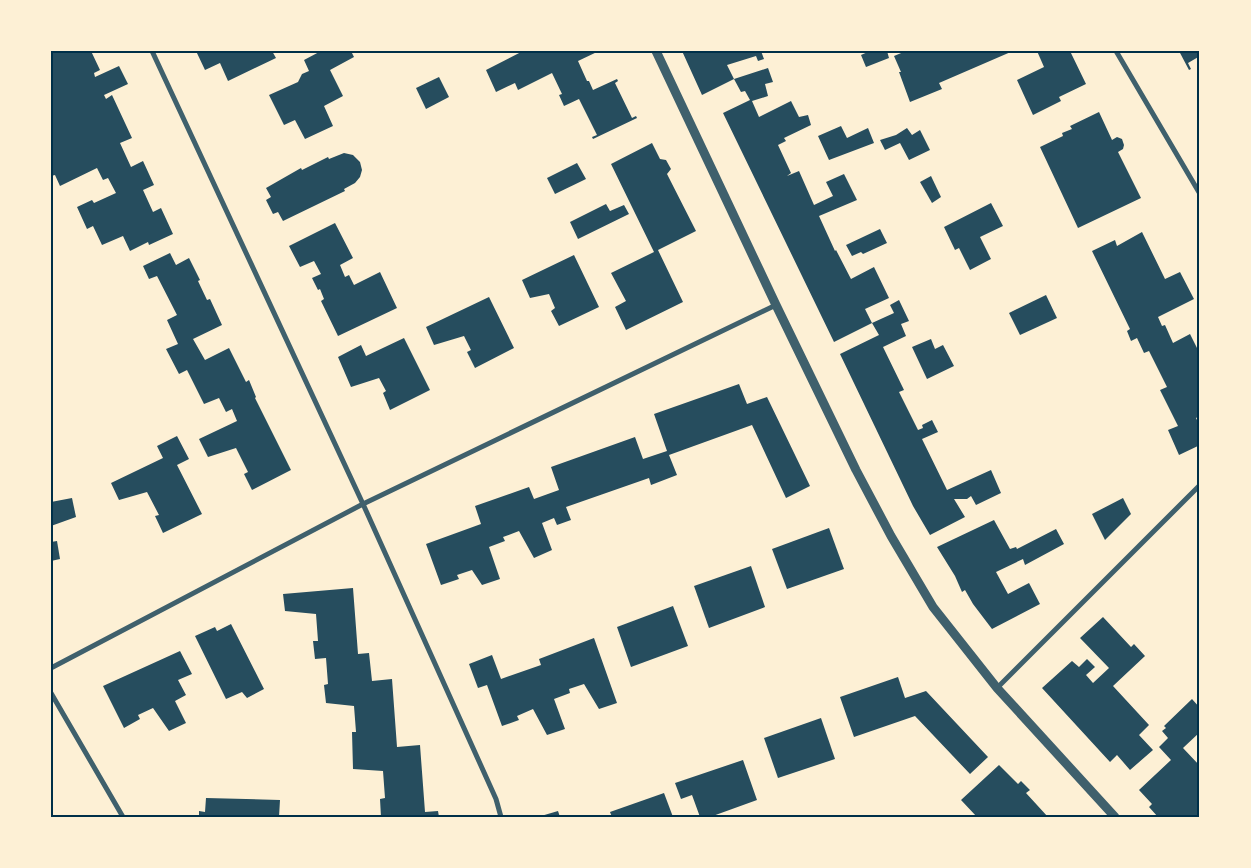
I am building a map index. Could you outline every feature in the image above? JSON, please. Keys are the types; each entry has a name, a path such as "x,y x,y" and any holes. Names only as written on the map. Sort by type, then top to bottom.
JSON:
{"street":[{"path":"152,51 363,504 496,799 501,817"},
{"path":"656,51 856,470 891,536 933,608 997,688 1115,817"},
{"path":"1116,51 1200,194"},
{"path":"51,668 363,504 776,305"},
{"path":"997,688 1200,484"},
{"path":"51,693 124,817"}],"building":[{"path":"51,51 91,51 100,70 94,73 95,77 119,66 128,84 104,95 106,99 112,95 132,138 120,143 131,167 143,161 154,185 143,190 153,212 161,208 173,234 149,245 148,242 130,251 123,236 102,245 93,226 87,229 77,207 92,200 94,203 116,193 108,178 103,180 97,168 60,186 55,175 51,176"},
{"path":"196,51 272,51 276,58 228,81 220,63 205,70"},
{"path":"321,51 351,51 354,57 330,70 343,96 324,106 333,126 305,139 295,120 284,125 269,95 298,82 302,74 309,71 304,60"},
{"path":"523,51 599,51 578,61 587,81 589,81 593,90 617,79 618,81 615,83 632,118 636,116 637,118 593,139 592,137 597,135 579,99 564,106 559,95 562,94 552,73 518,90 515,83 496,92 486,70"},
{"path":"682,51 761,51 764,59 758,61 756,56 727,65 734,79 702,95"},
{"path":"870,51 887,51 889,58 866,67 861,55"},
{"path":"906,51 1013,51 939,83 942,89 910,102 894,56"},
{"path":"1037,51 1070,51 1086,84 1059,97 1061,101 1033,115 1017,80 1044,67"},
{"path":"1179,51 1200,51 1200,56 1188,63 1191,69 1189,70"},
{"path":"768,68 773,82 765,84 768,96 752,101 759,117 791,101 799,117 808,115 811,125 784,138 786,141 778,145 791,173 787,176 799,171 814,205 833,196 826,182 844,174 857,200 819,216 835,251 851,279 874,267 889,298 865,309 872,323 834,342 723,113 750,100 745,91 741,92 734,79"},
{"path":"439,77 449,97 426,109 416,88"},
{"path":"1099,112 1112,140 1117,137 1122,139 1123,149 1118,152 1141,198 1078,228 1040,147 1063,136 1062,133 1072,129 1070,126"},
{"path":"841,126 847,138 868,128 874,143 829,160 818,136"},
{"path":"907,128 912,135 920,130 930,150 909,160 900,143 885,150 880,140 896,135"},
{"path":"652,143 660,159 666,160 671,169 667,174 696,231 658,250 683,302 626,330 615,307 626,301 611,273 654,252 611,164"},
{"path":"344,153 353,155 360,162 362,170 360,177 355,183 344,189 345,191 283,221 278,212 273,214 266,200 271,197 266,188 301,168 302,170 328,157 329,159"},
{"path":"577,163 586,179 555,194 547,178"},
{"path":"931,176 941,197 932,203 920,182"},
{"path":"991,203 1003,226 980,237 991,259 970,270 959,248 955,250 944,227"},
{"path":"606,204 610,211 624,205 629,214 578,239 570,222"},
{"path":"335,223 353,258 340,265 345,277 349,275 354,285 380,272 397,308 338,336 321,301 324,299 320,289 318,290 312,278 321,274 314,261 300,267 289,246"},
{"path":"880,229 887,243 863,254 861,252 852,256 846,245"},
{"path":"1142,232 1165,279 1180,272 1194,299 1158,317 1162,326 1165,325 1173,343 1190,334 1200,354 1200,416 1196,418 1200,426 1200,430 1197,432 1200,437 1200,445 1179,455 1168,430 1178,426 1160,390 1167,387 1149,351 1144,353 1137,338 1131,341 1127,331 1130,329 1092,251 1115,240 1117,246"},
{"path":"170,253 176,265 189,258 207,300 210,299 222,325 193,339 205,360 229,348 246,382 249,380 255,398 291,470 252,490 244,474 248,472 236,448 208,457 199,439 237,421 232,409 226,412 219,398 204,404 187,370 179,374 166,349 178,344 167,320 177,315 157,276 149,279 143,266"},
{"path":"574,255 599,307 559,326 551,311 555,308 549,294 530,298 522,280"},
{"path":"1046,295 1057,318 1020,335 1009,313"},
{"path":"489,297 514,348 475,368 467,352 471,350 464,336 434,345 426,327"},
{"path":"899,300 909,321 901,324 906,336 883,347 904,390 899,392 918,430 923,428 922,425 932,420 938,432 922,439 947,490 991,470 1001,493 976,505 971,496 967,499 954,499 965,517 930,535 913,506 840,354 879,335 872,323 894,313 890,305"},
{"path":"404,338 430,390 390,410 383,393 386,391 379,378 351,387 338,357 361,345 366,356"},
{"path":"931,339 935,349 943,345 954,366 927,379 912,347"},
{"path":"739,384 747,404 767,397 810,486 786,498 752,425 669,455 677,475 651,485 649,478 566,507 571,520 557,525 554,518 542,523 552,550 534,558 519,531 503,537 505,541 489,547 500,579 482,585 472,570 457,575 459,579 441,585 426,544 481,524 475,506 529,487 534,499 559,490 551,467 635,437 643,459 667,451 654,414"},
{"path":"177,436 189,459 177,465 202,514 163,533 155,516 159,515 147,492 119,500 111,483 163,458 157,446"},
{"path":"72,498 76,517 51,526 51,502"},
{"path":"1123,498 1131,514 1105,540 1092,514"},
{"path":"994,520 1010,549 1016,547 1017,549 1056,529 1064,544 1025,565 1023,559 996,572 1008,594 1029,583 1040,604 992,629 965,590 962,592 955,576 937,547"},
{"path":"829,528 844,569 787,589 772,549"},
{"path":"57,541 60,559 51,561 51,542"},
{"path":"751,566 765,607 709,628 694,586"},
{"path":"353,588 358,654 369,653 372,681 392,679 397,747 420,745 425,812 438,811 439,817 381,817 380,799 385,798 383,771 353,769 352,732 356,732 354,706 326,703 324,685 328,684 326,658 315,659 313,641 318,641 316,614 285,611 283,594"},
{"path":"673,606 688,646 631,667 617,627"},
{"path":"1103,617 1131,647 1134,644 1145,656 1113,686 1149,725 1139,735 1153,750 1130,770 1117,755 1110,762 1042,688 1072,661 1079,667 1087,659 1095,667 1086,675 1093,683 1109,668 1080,638"},
{"path":"231,624 264,689 247,698 242,692 226,699 195,636 215,627 217,631"},
{"path":"594,638 617,703 599,709 584,684 569,689 570,693 554,699 565,729 547,735 533,709 517,716 519,720 502,726 487,685 478,688 469,664 492,655 501,679 541,665 539,659"},
{"path":"180,651 192,674 178,680 186,695 175,701 186,723 169,731 153,708 138,715 140,719 124,728 103,686"},
{"path":"898,677 905,698 926,691 988,757 970,774 915,716 854,737 840,697"},
{"path":"1192,699 1200,708 1200,732 1183,748 1200,766 1200,817 1158,817 1149,807 1152,804 1139,790 1171,760 1159,747 1168,738 1162,731 1166,728 1164,726"},
{"path":"821,718 835,759 778,778 764,738"},
{"path":"743,760 757,800 710,817 700,817 692,795 681,799 675,783"},
{"path":"999,765 1018,784 1021,781 1030,790 1026,793 1048,817 977,817 961,800"},
{"path":"664,793 673,817 612,817 610,812"},
{"path":"206,798 280,800 279,817 199,817 199,811 205,812"},
{"path":"558,811 560,817 541,817 541,816"}]}
